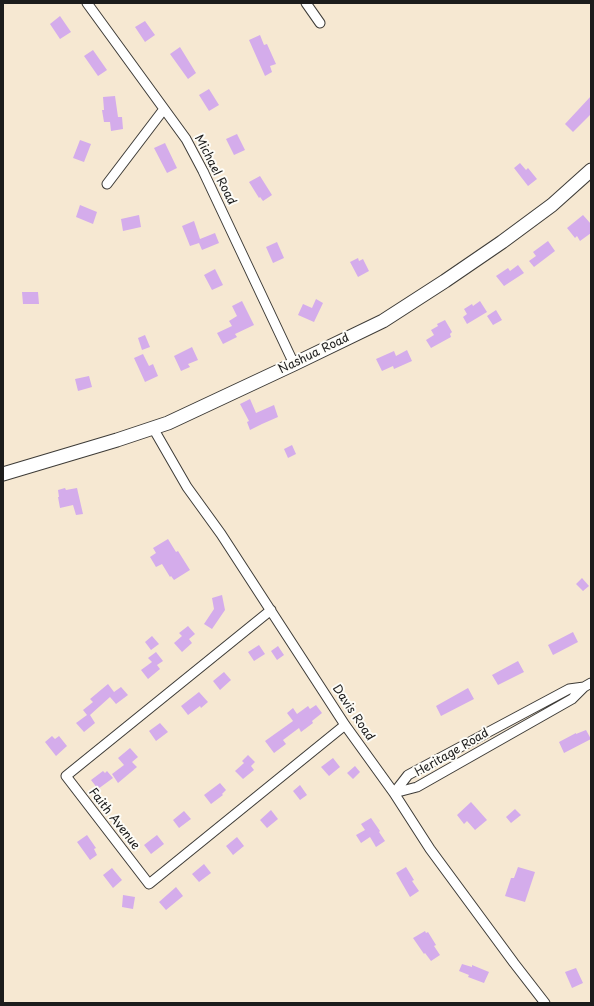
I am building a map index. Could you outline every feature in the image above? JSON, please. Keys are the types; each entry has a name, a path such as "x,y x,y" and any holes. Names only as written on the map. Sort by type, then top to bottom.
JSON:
{"main road":[{"name":"Nashua Road","path":"3,474 117,440 175,420 383,321 502,242 552,205 591,170"}],"street":[{"name":"Michael Road","path":"87,3 164,109 197,158 294,364"},
{"path":"306,3 320,23"},
{"path":"108,184 164,109"},
{"name":"Davis Road","path":"152,428 187,487 221,534 345,724 394,793 430,849 514,964 545,1003"},
{"name":"Faith Avenue","path":"271,610 66,776 150,884 345,724"},
{"name":"Heritage Road","path":"394,793 408,775 569,689 587,685"},
{"name":"Heritage Road","path":"394,793 417,788 572,699 587,685"}],"building":[{"path":"60,16 71,32 60,39 50,24"},
{"path":"145,21 155,35 145,42 135,27"},
{"path":"260,35 264,45 267,44 276,64 270,66 272,72 265,76 249,40"},
{"path":"180,47 196,73 188,79 170,54"},
{"path":"93,50 107,70 98,76 84,56"},
{"path":"209,89 219,105 209,111 199,95"},
{"path":"115,96 118,117 122,117 123,129 111,131 110,122 104,122 102,110 104,110 103,97"},
{"path":"591,96 591,114 573,132 565,124"},
{"path":"237,134 245,150 234,155 226,139"},
{"path":"80,140 91,144 84,162 73,158"},
{"path":"165,143 177,168 167,173 154,148"},
{"path":"520,163 526,170 528,168 537,179 528,186 514,168"},
{"path":"260,176 272,195 263,201 260,197 259,198 249,182"},
{"path":"80,205 97,212 93,224 76,217"},
{"path":"139,215 141,227 123,231 121,219"},
{"path":"583,215 591,224 591,233 580,241 577,236 575,238 567,228"},
{"path":"194,221 200,239 215,233 219,243 202,250 199,243 190,246 182,226"},
{"path":"548,241 555,251 534,267 529,261 536,256 533,252"},
{"path":"277,242 284,258 273,263 266,247"},
{"path":"358,258 359,261 363,259 369,271 358,277 350,262"},
{"path":"518,265 524,273 504,286 496,276 508,268 510,271"},
{"path":"215,269 223,285 212,290 204,275"},
{"path":"22,292 38,292 39,304 23,304"},
{"path":"316,299 323,303 314,322 298,315 303,304 312,308"},
{"path":"242,301 254,325 235,334 237,337 223,344 217,333 232,326 229,321 237,316 232,306"},
{"path":"480,301 487,312 467,324 463,317 467,314 464,309 472,304 473,306"},
{"path":"496,310 502,320 493,325 487,316"},
{"path":"445,320 452,332 450,334 451,337 431,348 426,340 434,335 431,330 438,326 437,324"},
{"path":"145,335 150,347 142,350 138,338"},
{"path":"192,347 198,360 188,364 190,367 181,371 174,356"},
{"path":"407,350 412,361 394,369 393,366 382,371 376,359 394,351 396,356"},
{"path":"143,354 149,366 153,364 158,376 145,382 134,358"},
{"path":"89,376 92,387 78,391 75,379"},
{"path":"250,399 256,413 274,405 278,417 250,430 247,422 249,421 240,404"},
{"path":"292,445 296,454 288,458 284,449"},
{"path":"65,488 66,490 77,488 83,514 76,515 73,505 60,508 58,490"},
{"path":"168,539 176,552 178,551 190,570 174,580 171,576 170,577 162,564 156,567 150,557 156,553 153,548"},
{"path":"582,578 589,586 583,591 576,584"},
{"path":"222,595 225,610 212,629 204,624 214,609 212,598"},
{"path":"188,626 195,634 189,639 192,643 182,652 174,643 182,636 179,633"},
{"path":"573,632 578,642 553,655 548,645"},
{"path":"152,636 159,644 151,650 145,642"},
{"path":"259,645 265,654 254,661 248,652"},
{"path":"278,646 284,655 277,660 271,651"},
{"path":"156,652 163,661 157,665 160,669 148,679 141,670 152,662 148,658"},
{"path":"518,661 524,672 498,685 492,675"},
{"path":"224,672 231,680 220,690 213,681"},
{"path":"108,684 114,692 121,687 128,695 116,704 110,697 90,715 95,723 84,732 76,723 87,715 83,710 93,702 90,699"},
{"path":"468,688 474,699 441,716 436,706"},
{"path":"199,692 208,702 201,708 200,706 188,715 181,706"},
{"path":"316,705 322,713 312,721 313,723 301,732 299,728 283,740 286,744 274,753 265,741 293,721 287,713 293,708 297,714 308,706 310,709"},
{"path":"160,723 168,732 156,741 149,731"},
{"path":"586,730 591,739 564,753 559,742 576,733"},
{"path":"52,736 55,739 59,736 67,746 56,756 45,742"},
{"path":"130,748 138,757 132,762 137,767 118,783 112,774 124,765 118,758"},
{"path":"248,755 255,762 251,766 254,770 243,779 235,771 244,763 242,761"},
{"path":"333,758 340,767 329,776 321,767"},
{"path":"355,766 360,772 353,779 347,773"},
{"path":"103,771 105,773 107,771 113,778 98,789 91,780"},
{"path":"220,783 226,790 222,794 223,795 211,804 204,795"},
{"path":"300,785 307,795 300,800 293,791"},
{"path":"471,802 487,820 475,830 467,821 464,824 457,815"},
{"path":"515,809 521,815 511,823 506,817"},
{"path":"271,810 278,819 267,828 260,820"},
{"path":"184,811 191,819 179,828 173,820"},
{"path":"371,818 385,841 376,847 370,837 361,843 356,835 365,830 361,824"},
{"path":"87,835 96,848 94,849 97,855 90,860 77,842"},
{"path":"157,835 164,844 151,854 144,845"},
{"path":"237,837 244,846 233,855 226,846"},
{"path":"204,864 211,873 199,882 192,874"},
{"path":"406,867 414,880 412,881 419,891 410,897 396,873"},
{"path":"518,867 535,872 525,902 505,896 511,878 514,878"},
{"path":"112,868 122,880 113,888 103,875"},
{"path":"176,887 183,896 166,910 159,902"},
{"path":"123,895 135,897 133,909 122,907"},
{"path":"425,931 426,933 428,932 440,955 431,961 413,938"},
{"path":"462,964 472,967 472,965 489,972 484,983 468,977 469,975 459,971"},
{"path":"576,968 583,983 572,988 565,972"}]}
